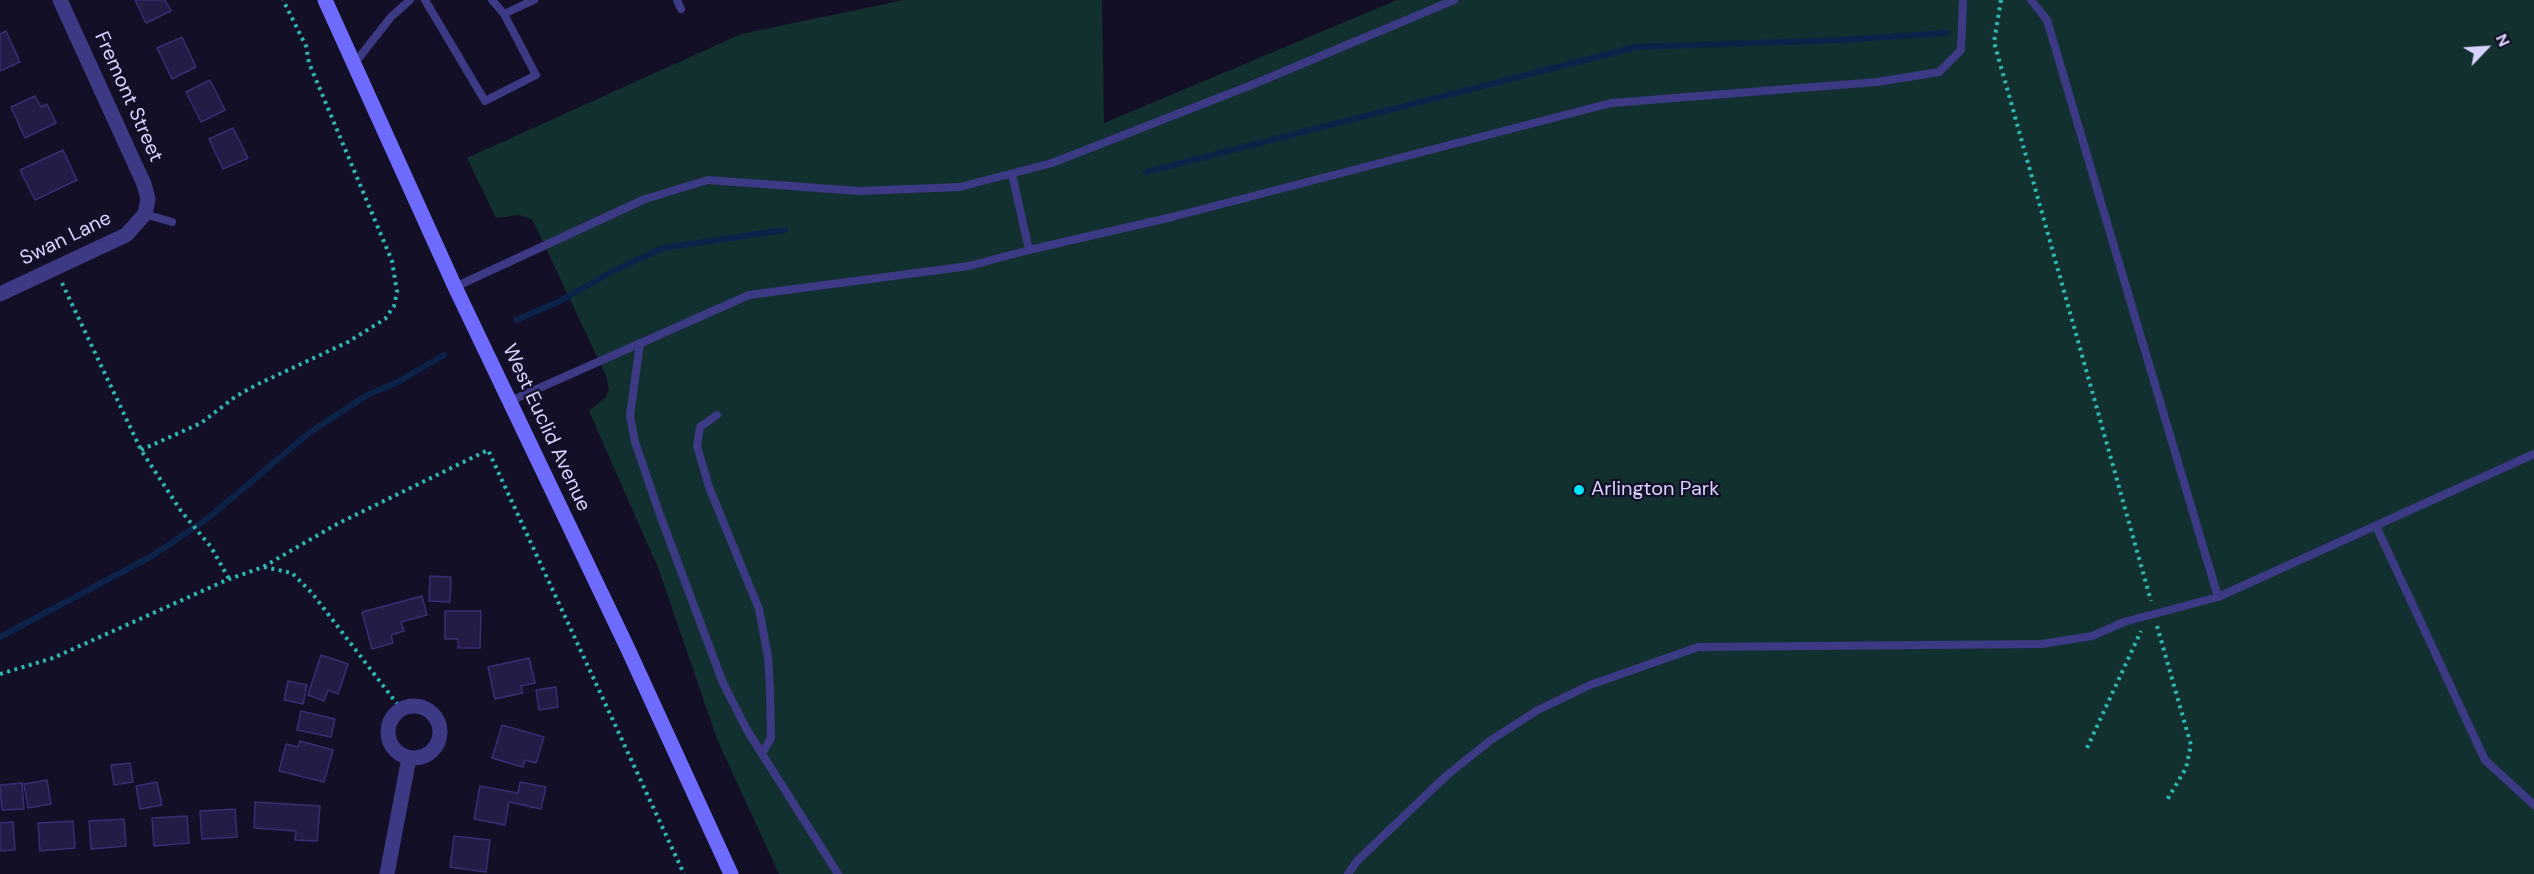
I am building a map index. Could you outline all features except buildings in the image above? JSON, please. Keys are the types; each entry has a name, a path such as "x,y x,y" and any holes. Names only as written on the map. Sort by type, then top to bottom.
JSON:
{"main road":[{"name":"West Euclid Avenue","path":"325,0 455,287 627,646 731,874"}],"street":[{"name":"Fremont Street","path":"60,0 144,184 148,200 145,214"},
{"name":"Swan Lane","path":"0,294 126,235 145,214"},
{"path":"417,706 425,708 437,719 440,727 438,744 433,751 418,758 410,758 394,749 388,733 393,716 401,709 417,706"},
{"path":"387,874 410,758"}],"lane":[{"path":"354,64 391,17 410,0"},
{"path":"425,0 484,101 536,75 504,14 492,0"},
{"path":"504,14 534,0"},
{"path":"677,0 681,9"},
{"path":"455,287 645,199 708,180 859,190 960,187 1052,164 1116,140 1454,0"},
{"path":"510,400 748,295 969,266 1172,217 1611,103 1878,82 1939,72 1961,50 1963,0"},
{"path":"2031,0 2047,20 2218,597"},
{"path":"1012,174 1029,250"},
{"path":"145,214 172,222"},
{"path":"640,343 630,416 634,442 723,683 762,754 838,874"},
{"path":"717,415 700,427 697,446 709,487 759,609 768,657 770,688 771,738 762,754"},
{"path":"1348,874 1357,861 1446,776 1491,740 1538,710 1590,685 1698,647 2042,644 2092,636 2124,622 2218,597 2534,454"},
{"path":"2376,526 2485,760 2534,805"}],"path":[{"path":"141,450 201,423 235,397 348,342 385,319 394,306 397,292 392,261 309,63 306,46 283,0"},
{"path":"2001,0 1994,42 2151,615 2190,745 2186,768 2167,800"},
{"path":"55,268 141,450 181,511 210,547 229,579"},
{"path":"0,674 52,658 229,579 263,567 337,524 488,450 684,874"},
{"path":"263,567 292,573 312,593 401,709"},
{"path":"2087,748 2151,615"}],"green space":[{"name":"Arlington Park","path":"904,0 1102,0 1104,123 1397,0 2534,0 2534,874 779,874 717,739 659,570 589,411 605,398 609,390 607,378 531,219 519,215 496,218 467,158 741,34"}],"waterway":[{"path":"1146,172 1636,47 1840,40 1947,33"},
{"path":"516,320 558,302 615,270 663,248 785,230"},
{"path":"0,637 152,556 207,519 309,433 367,395 396,383 444,355"}],"place":[{"name":"Arlington Park","path":"1579,490"}]}
